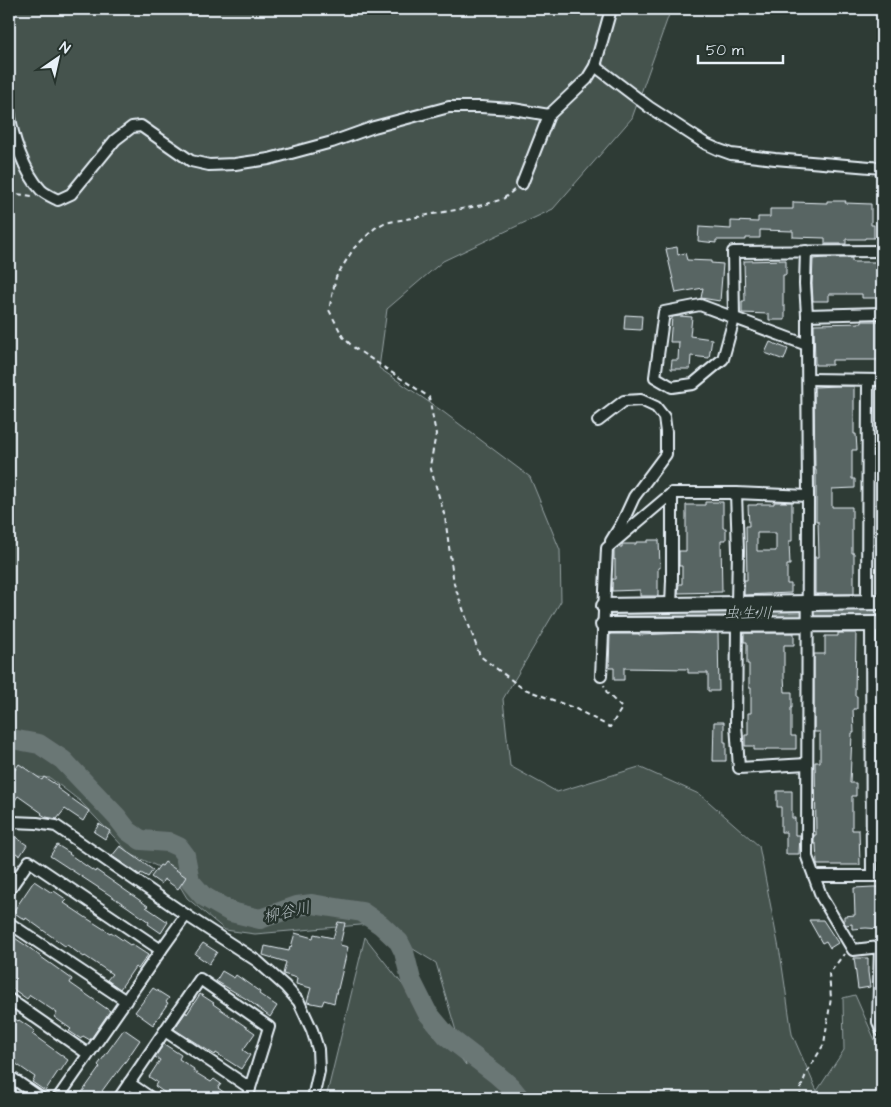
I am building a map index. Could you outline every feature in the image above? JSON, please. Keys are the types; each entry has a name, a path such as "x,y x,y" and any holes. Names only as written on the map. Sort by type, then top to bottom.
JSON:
{"street":[{"path":"522,184 549,115 587,80 595,66 611,9"},
{"path":"595,66 649,107 706,144 731,154 882,168"},
{"path":"9,111 14,139 28,173 42,191 58,200 71,194 115,140 132,127 141,126 191,160 209,165 235,164 269,159 332,142 374,127 449,107 513,109 549,115"},
{"path":"806,251 805,284 808,379 806,857 822,898 853,950 881,947 878,1022 882,1032"},
{"path":"807,345 734,319 700,306 664,312 655,377 672,387 692,384 723,359 734,319 733,252 882,251"},
{"path":"807,315 882,313"},
{"path":"808,379 882,380"},
{"path":"867,602 868,380"},
{"path":"598,421 624,401 641,400 656,407 664,417 666,432 666,454 634,497 622,523 607,548 601,676"},
{"path":"607,548 672,494 736,493 808,496"},
{"path":"736,493 737,604"},
{"path":"671,605 672,494"},
{"path":"604,606 882,602"},
{"path":"603,625 876,624 877,876 814,876"},
{"path":"737,625 736,724 739,768 807,764"},
{"path":"9,823 37,823 56,826 257,961 285,986 299,1002 312,1030 318,1049 319,1071 313,1098"},
{"path":"9,890 29,861 161,950"},
{"path":"58,1098 186,915"},
{"path":"9,923 126,1001"},
{"path":"119,1098 200,979 269,1027 249,1093 165,1031"},
{"path":"9,999 88,1054"},
{"path":"9,1076 41,1098"},
{"path":"129,1083 151,1098"}],"path":[{"path":"522,184 503,199 483,205 384,223 375,228 354,248 336,277 329,310 343,337 353,347 430,397 436,434 430,466 445,517 454,584 480,656 522,688 576,709 610,727 622,708 607,693 601,676"},
{"path":"9,193 51,197"},
{"path":"800,1098 806,1074 824,1044 831,998 829,974 845,953 853,950"}],"shaded area":[{"path":"9,9 671,9 632,118 553,209 443,261 387,309 379,368 442,411 530,477 560,550 561,601 503,699 510,766 557,792 639,767 701,795 759,846 781,959 792,1034 817,1091 844,1050 843,998 855,995 882,1056 882,1098 326,1098 365,937 466,1065 436,963 372,924 255,934 225,930 187,898 172,873 130,854 80,801 50,778 9,775"}],"building":[{"path":"827,201 871,204 871,225 874,225 874,238 846,239 846,244 825,244 825,238 793,237 793,231 760,230 760,238 716,240 716,243 698,241 699,227 731,229 731,221 758,222 758,217 770,217 770,209 793,209 793,202 827,203"},
{"path":"677,247 678,255 685,253 687,260 711,261 711,263 723,264 720,301 701,298 703,288 676,293 666,249"},
{"path":"852,258 852,262 878,262 880,298 862,298 862,294 829,294 829,301 813,301 813,259"},
{"path":"786,260 786,275 783,275 785,320 769,320 769,314 742,313 742,301 745,301 744,261"},
{"path":"625,315 642,316 641,330 624,329"},
{"path":"672,317 692,317 690,336 712,339 709,358 691,356 690,369 671,369 672,360 678,360 679,342 670,342"},
{"path":"862,321 882,321 880,360 832,360 832,365 815,365 814,324 862,323"},
{"path":"770,342 788,349 784,360 765,353"},
{"path":"854,386 854,434 856,434 857,450 852,450 852,479 855,479 855,488 832,489 832,507 852,507 854,594 815,594 815,557 819,557 818,521 816,521 814,387"},
{"path":"705,502 723,502 723,528 726,528 726,540 721,540 722,592 678,593 679,584 682,584 682,566 679,566 679,551 686,551 686,505 705,505"},
{"path":"774,502 792,502 792,541 789,541 790,565 787,565 787,584 791,584 791,593 744,595 744,580 747,580 746,526 749,526 748,505 774,504","holes":["757,533 776,533 776,551 757,551"]},
{"path":"648,540 659,540 658,596 640,596 640,590 612,591 612,579 615,579 614,551 618,547 622,547 622,544 636,544 636,542 648,542"},
{"path":"718,633 719,691 708,691 708,673 688,673 688,669 624,668 624,680 614,680 614,668 609,668 610,634"},
{"path":"744,633 794,633 794,645 784,645 784,677 785,692 792,692 791,736 796,736 796,749 754,750 754,746 745,746 745,735 748,735 748,713 751,713 751,688 749,688 747,642 744,642"},
{"path":"838,633 856,633 855,696 857,696 857,709 853,709 854,733 852,733 850,783 856,783 856,796 852,796 852,830 859,830 860,865 817,865 816,844 814,844 814,835 816,835 815,762 820,762 820,732 814,732 814,654 825,654 825,636 838,636"},
{"path":"714,722 724,722 726,761 713,761"},
{"path":"19,764 42,780 44,777 58,786 57,788 89,811 83,821 65,809 57,819 46,817 18,796 9,809 9,778"},
{"path":"777,791 792,791 792,818 795,818 795,835 800,835 799,854 786,854 786,832 781,832 781,807 777,807"},
{"path":"99,824 110,831 105,839 94,832"},
{"path":"14,836 27,845 20,856 9,848 9,844"},
{"path":"57,845 148,906 146,907 168,922 161,933 128,907 50,856"},
{"path":"120,846 153,870 148,877 141,873 140,875 112,856"},
{"path":"165,862 186,877 178,889 164,879 161,884 151,877 160,865 162,866"},
{"path":"34,881 52,893 54,891 67,900 64,903 148,955 138,969 135,967 120,989 107,980 112,974 67,945 65,946 26,918 25,920 13,912"},
{"path":"882,887 882,929 852,929 852,924 846,925 844,916 855,915 854,888"},
{"path":"809,920 823,920 838,943 830,948 826,941 822,943"},
{"path":"338,922 345,923 340,945 348,947 334,1003 324,1000 322,1005 307,1002 311,988 296,984 297,978 283,974 286,962 263,955 265,946 289,951 295,933 313,938 314,934 333,938"},
{"path":"9,934 72,979 70,983 110,1011 90,1040 83,1036 81,1039 69,1031 71,1029 54,1017 57,1013 30,995 27,999 9,986"},
{"path":"203,943 217,952 209,964 195,954"},
{"path":"854,958 868,958 870,987 858,989"},
{"path":"222,971 234,978 236,975 277,1006 270,1017 248,1000 216,981"},
{"path":"153,988 169,998 166,1002 168,1003 153,1025 135,1012"},
{"path":"200,994 255,1033 243,1050 250,1055 241,1069 174,1029"},
{"path":"9,1015 35,1031 32,1034 68,1060 45,1091 32,1082 35,1077 9,1059"},
{"path":"124,1029 140,1040 102,1091 112,1098 78,1098 100,1067 98,1065"},
{"path":"164,1044 181,1055 179,1059 194,1069 193,1071 211,1082 214,1079 221,1084 218,1088 232,1098 162,1098 165,1093 155,1086 157,1082 149,1077 160,1060 155,1057"}],"waterway":[{"name":"虫生川","path":"613,614 882,612"},
{"name":"柳谷川","path":"9,739 39,744 63,760 128,831 141,840 168,842 179,847 185,855 190,881 203,896 231,912 260,919 297,906 312,904 362,912 381,925 399,942 404,952 411,980 427,1012 447,1036 495,1073 520,1098"}]}
